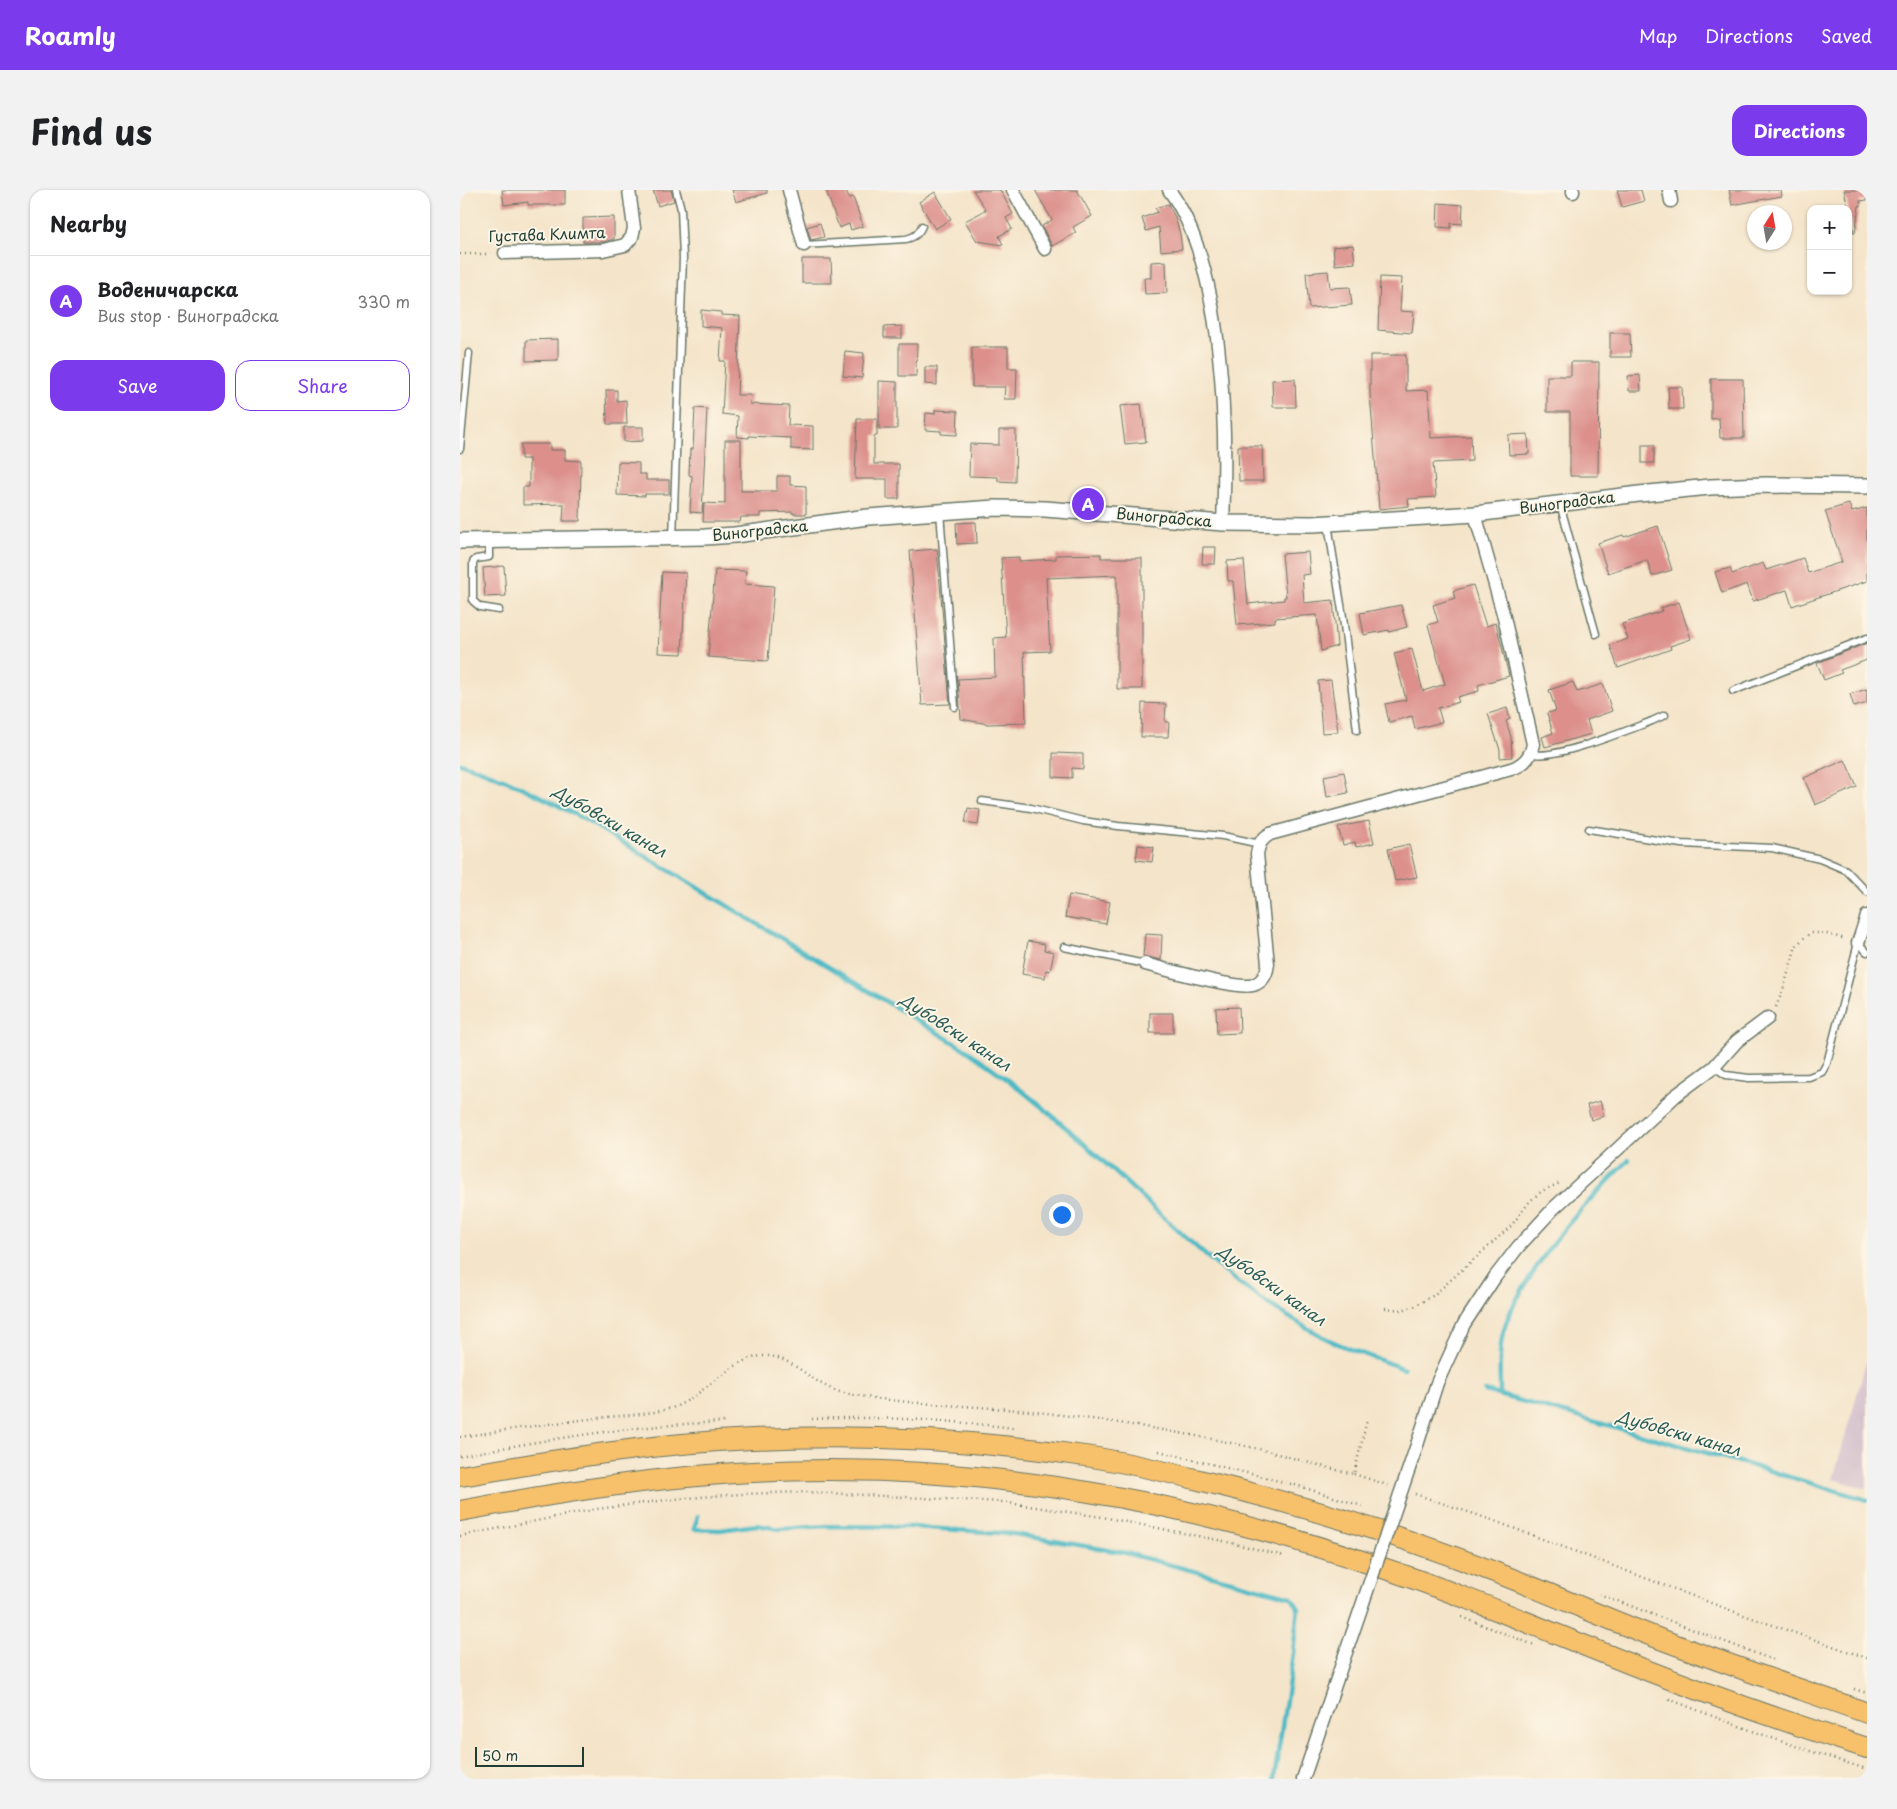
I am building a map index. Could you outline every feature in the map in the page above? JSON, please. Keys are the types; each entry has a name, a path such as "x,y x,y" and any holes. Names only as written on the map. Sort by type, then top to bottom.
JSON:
{"highway":[{"path":"460,1476 565,1458 644,1448 734,1440 809,1437 866,1437 954,1441 1019,1447 1095,1458 1171,1473 1268,1497 1380,1532 1504,1576 1647,1634 1867,1713"},
{"path":"460,1511 571,1491 641,1481 755,1472 864,1471 950,1474 1089,1491 1229,1521 1372,1564 1425,1582 1636,1666 1783,1720 1867,1748"}],"street":[{"name":"Густава Климта","path":"505,253 614,249 625,245 632,237 634,228 629,190"},
{"path":"789,190 804,245"},
{"path":"1013,190 1045,249"},
{"path":"1169,190 1182,211 1193,236 1209,291 1214,317 1223,412 1223,523"},
{"name":"Виноградска","path":"460,541 674,538 735,535 868,517 995,508 1036,508 1223,523 1328,524 1475,514 1710,487 1765,485 1867,486"},
{"path":"1145,964 1237,985 1248,986 1261,981 1266,975 1268,964 1257,854 1263,838 1270,834 1516,767 1521,765 1531,753 1533,744 1506,627 1475,514"},
{"path":"1862,948 1867,916"},
{"path":"1303,1779 1438,1383 1464,1324 1495,1277 1518,1247 1554,1208 1675,1096 1714,1067 1737,1042 1768,1018"}],"lane":[{"path":"674,538 683,258 681,209 676,190"},
{"path":"804,245 906,239 914,237 922,226"},
{"path":"460,449 469,353"},
{"path":"1560,504 1596,634"},
{"path":"940,511 955,706"},
{"path":"1328,524 1357,730"},
{"path":"489,541 489,557 476,559 473,562 473,602 480,607 499,610"},
{"path":"1733,691 1867,638"},
{"path":"1531,753 1540,756 1562,752 1652,721 1664,715"},
{"path":"982,801 1031,808 1083,821 1223,836 1260,844"},
{"path":"1589,829 1681,844 1772,848 1820,859 1846,870 1867,892"},
{"path":"1064,948 1145,964"},
{"path":"1714,1067 1726,1075 1749,1078 1809,1077 1822,1072 1827,1064 1862,948"}],"path":[{"name":"Густава Климта","path":"460,254 505,253"},
{"path":"1768,1018 1776,1007 1783,990 1796,946 1811,933 1823,933 1862,948"},
{"path":"1385,1308 1401,1310 1413,1307 1434,1295 1511,1226 1530,1201 1542,1191 1564,1182"},
{"path":"460,1437 541,1424 651,1412 675,1407 694,1397 738,1364 753,1358 768,1356 782,1360 794,1366 820,1385 842,1393 908,1402 1029,1411 1148,1427 1261,1450 1354,1474 1392,1486"},
{"path":"1354,1474 1367,1420"},
{"path":"460,1536 616,1506 731,1495 806,1492 1002,1502 1102,1517 1223,1541 1287,1557"},
{"path":"1411,1492 1492,1520 1735,1612 1867,1658"},
{"path":"1460,1616 1534,1645"},
{"path":"1662,1696 1735,1725 1867,1769"}],"shaded area":[{"path":"1867,1359 1867,1489 1833,1479"}],"building":[{"path":"502,190 565,190 565,205 528,205 528,202 504,205"},
{"path":"653,190 671,190 674,201 658,206"},
{"path":"732,190 767,190 767,193 736,202"},
{"path":"826,190 846,190 849,198 853,197 863,226 851,230 849,224 839,228"},
{"path":"973,190 1000,190 1013,214 1006,218 1012,229 999,236 1003,245 977,241 965,221 986,210"},
{"path":"1035,190 1077,190 1092,216 1073,227 1076,233 1052,246 1042,226 1052,220"},
{"path":"1617,190 1641,190 1644,201 1622,207"},
{"path":"1729,190 1781,190 1782,196 1732,205"},
{"path":"1844,190 1867,190 1867,200 1860,201 1861,206 1859,206 1855,233 1852,224 1852,205 1847,205"},
{"path":"935,192 951,219 935,229 919,202"},
{"path":"1438,203 1463,205 1462,224 1451,223 1451,228 1437,227"},
{"path":"1168,204 1175,217 1182,249 1161,251 1159,227 1146,231 1142,218 1158,212 1155,208"},
{"path":"614,217 614,239 603,242 583,242 583,218"},
{"path":"820,223 824,237 811,240 807,227"},
{"path":"1353,245 1355,263 1335,265 1333,247"},
{"path":"802,259 831,259 832,283 802,283"},
{"path":"1166,261 1167,293 1145,294 1144,278 1151,278 1151,262"},
{"path":"1328,271 1330,288 1350,287 1352,305 1309,308 1306,273"},
{"path":"1380,277 1402,278 1400,311 1414,312 1412,333 1378,330"},
{"path":"701,310 721,312 721,315 740,316 737,395 751,395 750,404 789,406 788,425 813,426 813,450 791,449 791,438 737,437 738,416 722,414 725,361 720,361 722,328 701,326"},
{"path":"902,326 902,338 884,338 884,327"},
{"path":"1610,333 1630,333 1631,357 1610,357"},
{"path":"558,339 558,360 526,361 526,340"},
{"path":"899,344 917,344 916,376 899,376"},
{"path":"972,347 1008,347 1008,368 1017,368 1016,399 1004,399 1005,387 972,387"},
{"path":"845,351 864,353 862,378 843,376"},
{"path":"1370,355 1406,355 1406,391 1428,390 1431,438 1471,436 1472,461 1433,463 1436,497 1408,499 1409,506 1379,509 1370,393"},
{"path":"1571,362 1599,362 1598,476 1570,476 1570,412 1547,412 1547,376 1571,376"},
{"path":"925,367 937,367 937,385 925,384"},
{"path":"1640,375 1641,391 1629,391 1628,376"},
{"path":"1295,379 1296,407 1273,407 1272,380"},
{"path":"1711,379 1743,379 1744,438 1720,438 1719,418 1711,419"},
{"path":"879,381 897,382 897,429 879,429"},
{"path":"1668,387 1682,387 1683,409 1669,409"},
{"path":"606,390 617,390 617,401 626,400 627,424 607,424"},
{"path":"1141,404 1146,442 1125,444 1120,406"},
{"path":"695,408 707,409 702,513 690,512 692,476 689,475 690,449 693,449"},
{"path":"935,410 958,411 957,435 925,430 926,413 935,414"},
{"path":"857,419 877,419 877,436 874,436 874,464 899,464 899,499 887,499 887,479 855,479"},
{"path":"624,427 643,427 643,441 624,442"},
{"path":"999,430 1016,430 1015,482 998,481 998,477 969,476 970,444 999,445"},
{"path":"1528,434 1529,454 1509,455 1508,435"},
{"path":"725,440 741,440 741,491 777,491 777,476 790,476 790,485 806,486 806,514 793,514 793,512 760,513 760,517 741,517 740,522 703,522 704,503 725,504"},
{"path":"521,444 550,444 550,450 565,450 565,460 581,461 580,521 563,521 564,504 523,505 523,487 529,487 529,459 521,459"},
{"path":"1642,445 1654,445 1654,463 1642,463"},
{"path":"1238,446 1262,446 1263,481 1239,481"},
{"path":"618,462 639,463 639,474 646,474 646,480 669,480 669,494 645,494 645,496 617,495"},
{"path":"1849,504 1852,512 1867,508 1867,581 1792,606 1787,590 1753,601 1747,584 1722,593 1715,572 1730,568 1732,574 1763,563 1766,570 1803,558 1808,573 1842,562 1825,511"},
{"path":"976,522 977,543 957,544 956,523"},
{"path":"1658,526 1672,570 1652,576 1647,560 1608,573 1598,543"},
{"path":"1203,547 1216,547 1215,564 1202,564"},
{"path":"937,549 950,704 922,705 910,551"},
{"path":"1308,552 1310,574 1302,575 1304,603 1333,600 1337,646 1321,651 1317,615 1275,618 1275,622 1237,625 1233,581 1228,581 1227,561 1244,560 1248,604 1284,600 1284,597 1286,597 1282,554"},
{"path":"1101,554 1101,558 1142,558 1142,689 1117,689 1117,575 1046,578 1050,651 1024,652 1026,723 988,724 961,719 958,679 995,677 994,638 1006,637 1001,558 1019,557 1019,561 1056,559 1056,555"},
{"path":"504,566 506,596 485,597 483,568"},
{"path":"715,570 746,571 745,584 774,586 768,661 708,657"},
{"path":"662,572 686,573 682,654 658,653"},
{"path":"1473,585 1486,626 1496,623 1509,676 1478,685 1479,691 1457,697 1459,702 1438,708 1442,722 1415,729 1412,716 1389,722 1385,704 1406,700 1394,653 1412,649 1423,691 1445,684 1428,625 1438,622 1433,605 1455,598 1453,591"},
{"path":"1679,602 1691,639 1670,646 1671,649 1618,668 1610,645 1628,639 1622,624 1662,611 1661,608"},
{"path":"1401,605 1407,627 1389,632 1389,630 1364,635 1360,613"},
{"path":"1867,643 1867,660 1840,670 1842,673 1824,680 1817,663"},
{"path":"1331,680 1338,732 1322,733 1318,681"},
{"path":"1573,682 1577,692 1603,684 1612,711 1587,720 1591,734 1545,747 1542,737 1553,733 1547,713 1556,711 1549,690"},
{"path":"1867,689 1867,703 1854,707 1850,694"},
{"path":"1142,703 1166,704 1165,722 1169,722 1168,737 1141,737"},
{"path":"1507,708 1510,719 1506,721 1511,737 1512,757 1500,758 1500,750 1488,714"},
{"path":"1053,753 1083,754 1083,769 1072,768 1072,778 1053,777"},
{"path":"1845,760 1857,787 1815,805 1804,778"},
{"path":"1344,772 1348,793 1327,797 1324,776"},
{"path":"968,808 980,810 978,825 965,823"},
{"path":"1369,821 1374,843 1356,847 1355,842 1343,845 1338,827"},
{"path":"1409,844 1417,877 1395,881 1388,849"},
{"path":"1138,845 1154,847 1152,862 1136,860"},
{"path":"1069,895 1110,902 1106,924 1065,917"},
{"path":"1145,934 1162,935 1161,960 1143,956"},
{"path":"1028,941 1045,944 1044,950 1054,952 1050,971 1046,970 1045,978 1022,974"},
{"path":"1239,1007 1240,1033 1217,1034 1216,1008"},
{"path":"1150,1013 1173,1013 1173,1033 1150,1033"},
{"path":"1600,1101 1604,1116 1591,1120 1587,1105"}],"waterway":[{"name":"Дубовски канал","path":"460,763 494,775 589,822 966,1050 1035,1101 1193,1244 1248,1290 1285,1315 1323,1337 1404,1369"},
{"path":"1500,1394 1502,1338 1506,1323 1518,1297 1540,1262 1563,1231 1629,1160"},
{"name":"Дубовски канал","path":"1485,1391 1743,1463 1867,1500"},
{"path":"698,1516 694,1529 720,1530 757,1525 780,1529 827,1526 914,1527 1014,1534 1126,1553 1291,1597 1298,1607 1293,1654 1274,1779"}],"place":[{"name":"Воденичарска","path":"1088,504"}]}
